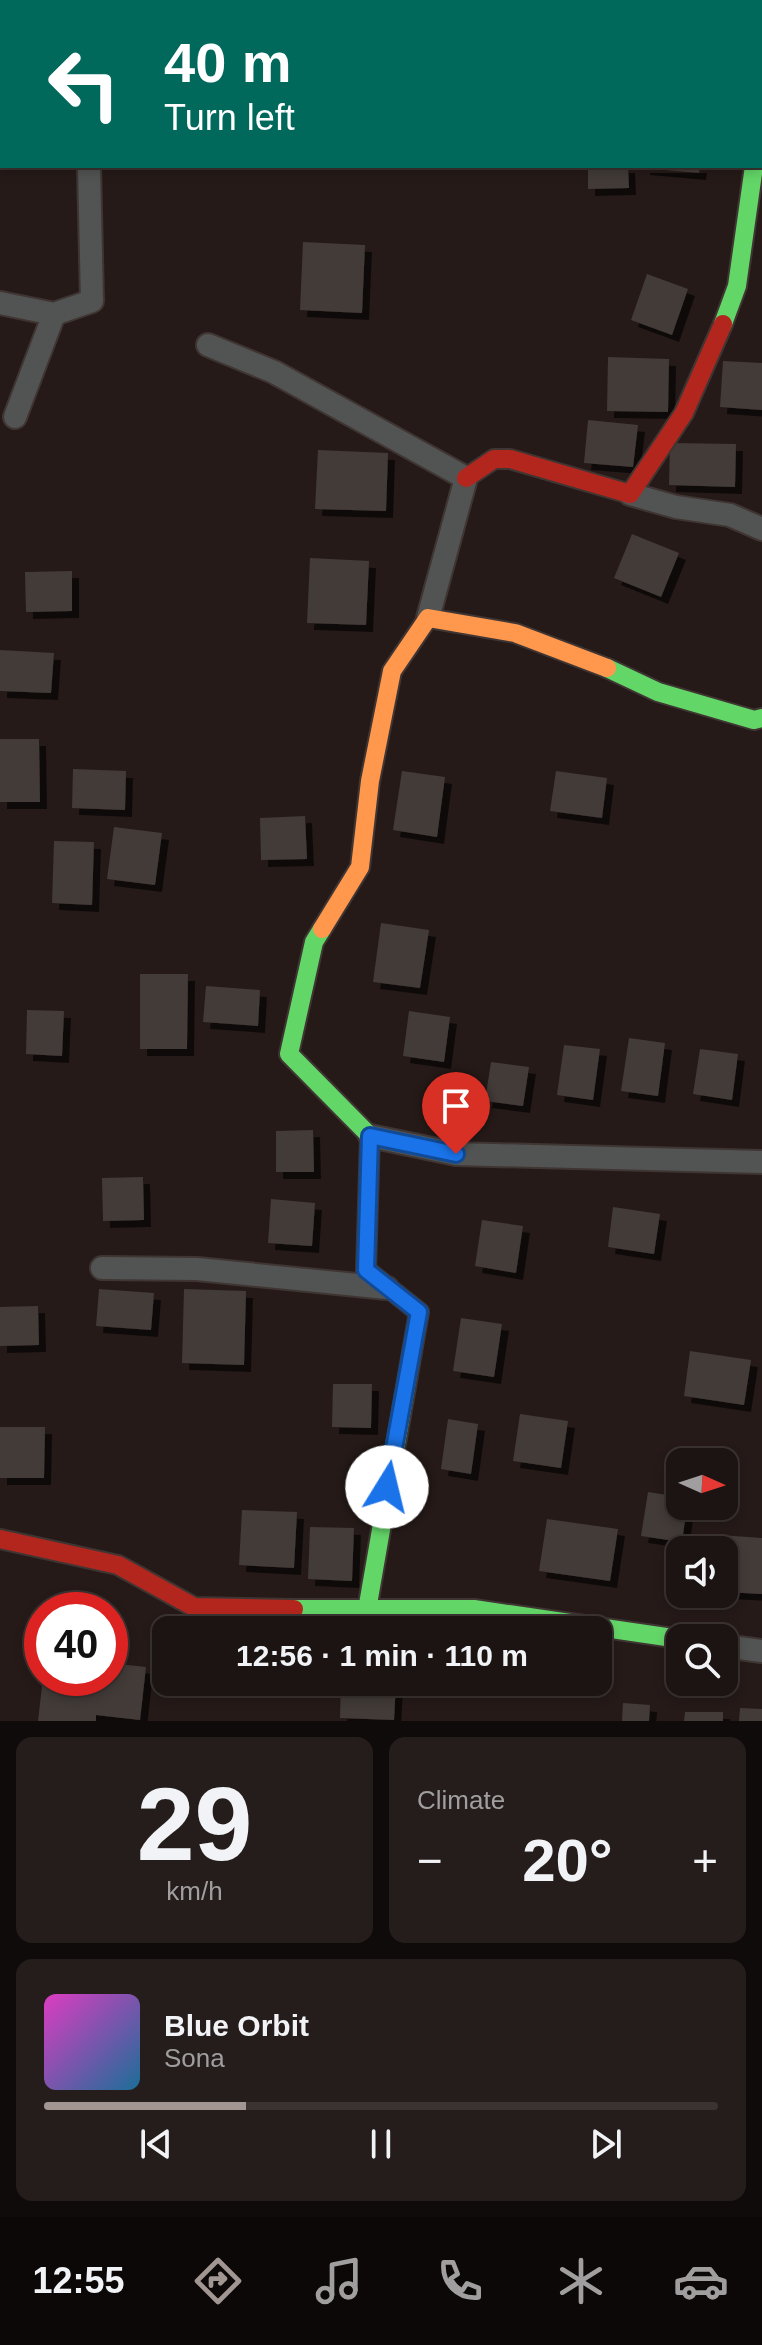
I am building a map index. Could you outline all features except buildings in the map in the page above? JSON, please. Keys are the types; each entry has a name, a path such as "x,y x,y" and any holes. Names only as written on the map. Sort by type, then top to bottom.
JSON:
{"street":[{"path":"0,303 54,314 92,301 89,168"},
{"path":"630,494 684,413 721,330 737,286 754,168"},
{"path":"15,417 54,314"},
{"path":"208,345 274,372 466,478"},
{"path":"762,529 730,515 676,507 510,459 494,459 466,478 428,618 392,671 370,781 360,867 314,942 289,1054 370,1136 456,1154 762,1162"},
{"path":"428,618 515,633 587,659 658,692 754,720 762,718"},
{"path":"367,1610 419,1312 366,1270 370,1136"},
{"path":"102,1268 197,1269 389,1288"},
{"path":"0,1539 118,1565 194,1607 474,1609 666,1637"},
{"path":"738,1648 762,1651"}],"traffic: fast":[{"path":"723,324 737,286 754,168"},
{"path":"607,668 658,692 754,720 762,718"},
{"path":"322,929 314,942 289,1054 370,1136 366,1270 419,1312 367,1610"},
{"path":"294,1609 474,1609 666,1637"}],"traffic: slow":[{"path":"322,929 360,867 370,781 392,671 428,618 515,633 607,668"}],"traffic: jam":[{"path":"466,478 494,459 510,459 630,494 684,413 723,324"},
{"path":"0,1539 118,1565 194,1607 294,1609"}],"route":[{"path":"387,1487 419,1312 366,1270 370,1136 456,1154"}]}
